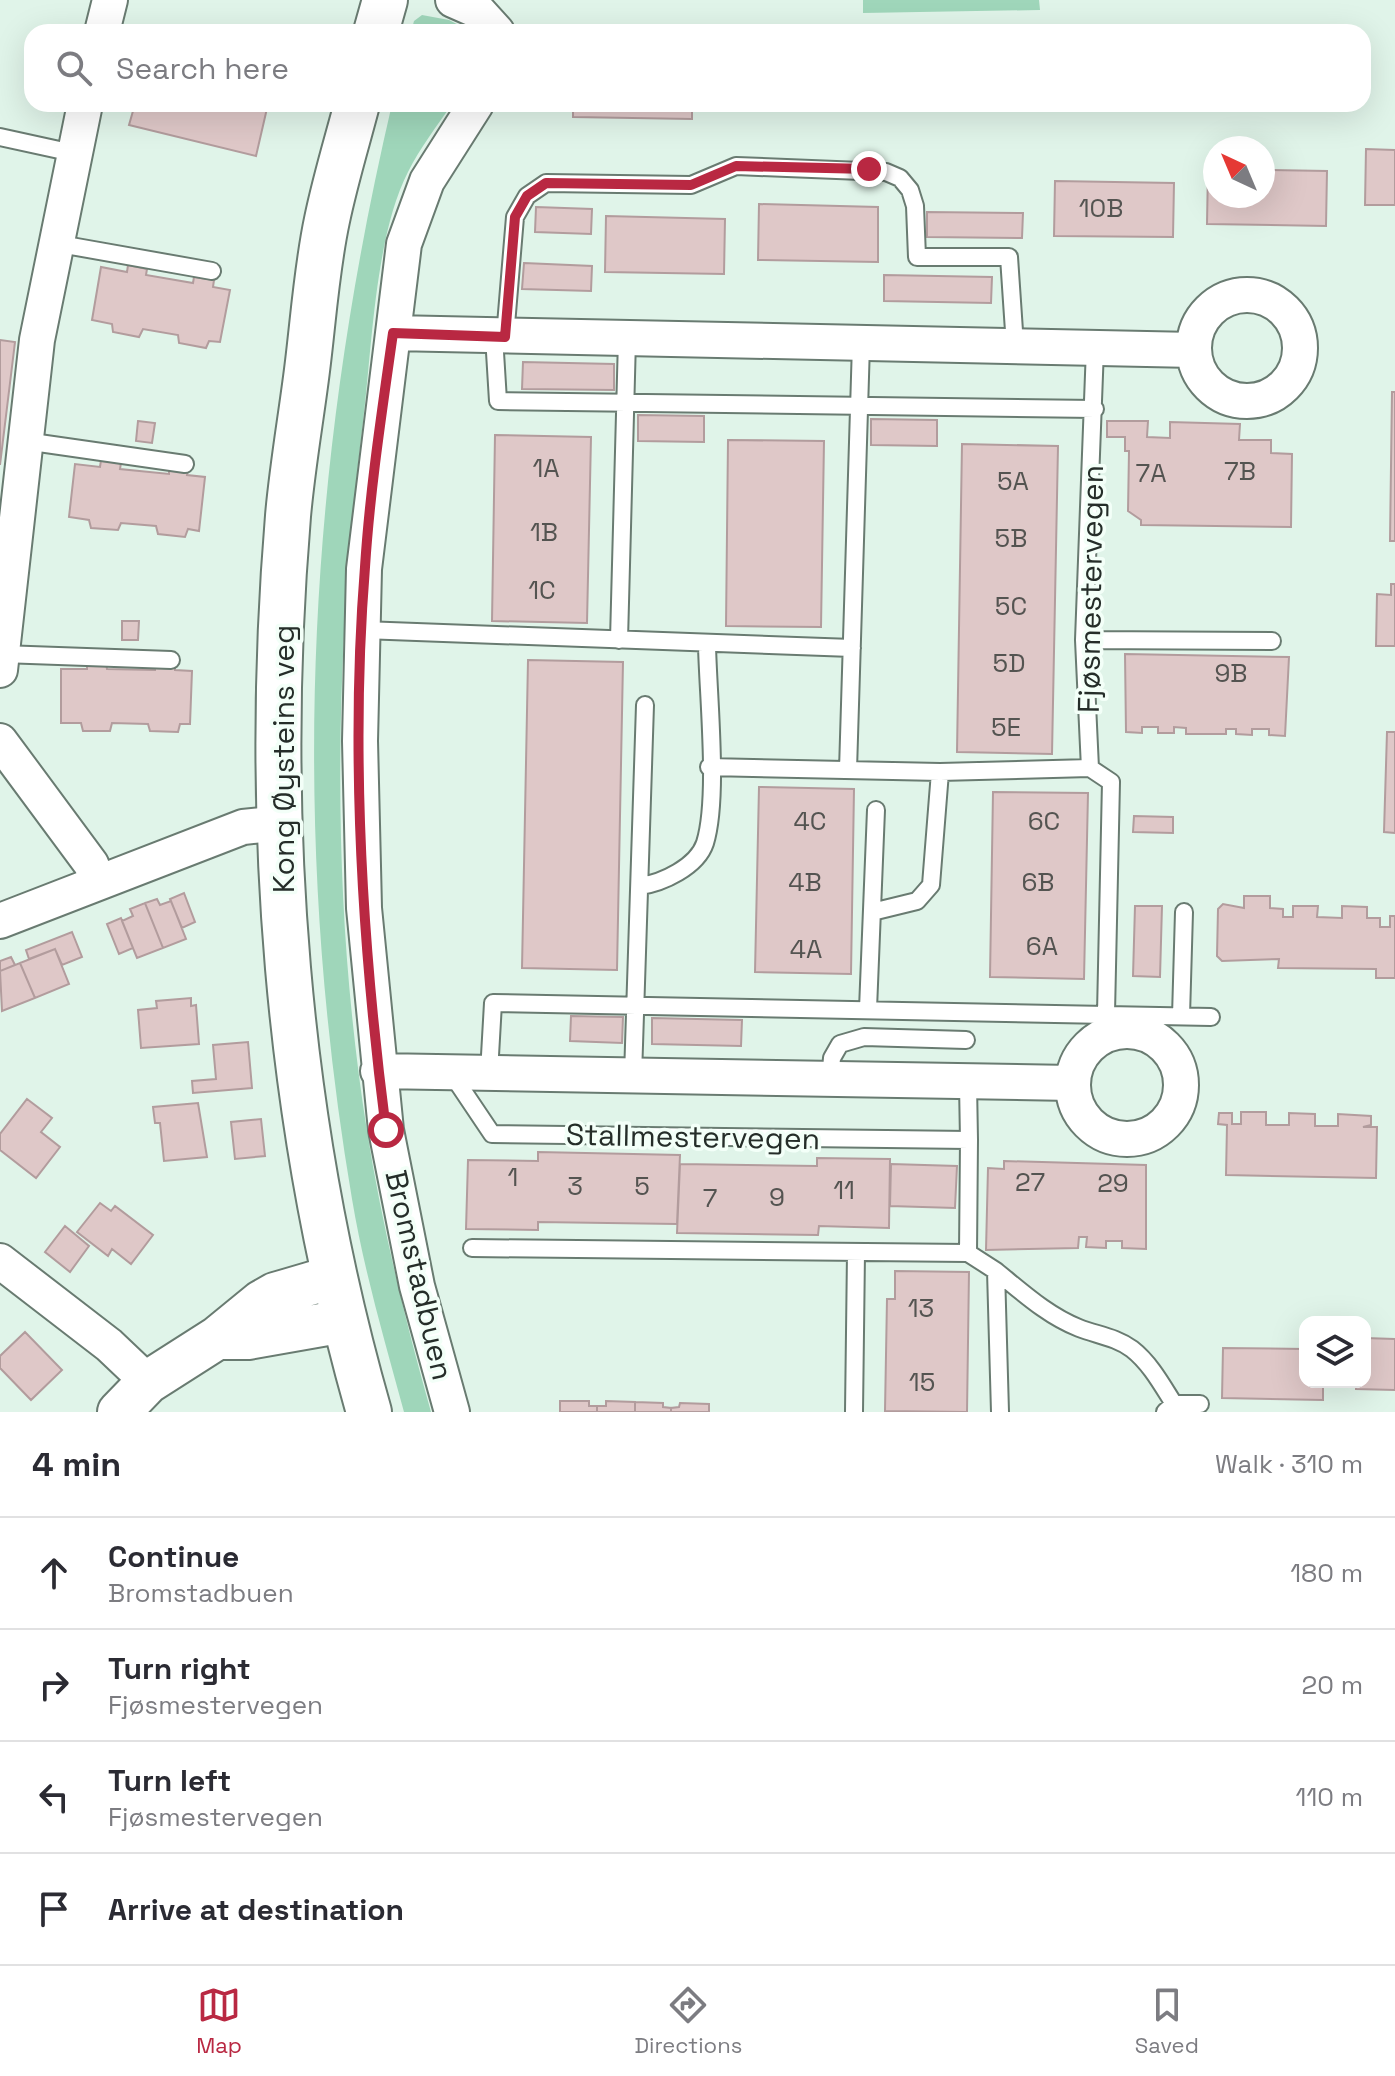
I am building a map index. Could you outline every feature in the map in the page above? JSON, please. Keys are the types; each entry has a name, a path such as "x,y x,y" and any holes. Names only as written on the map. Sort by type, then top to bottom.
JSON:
{"main road":[{"path":"378,24 385,0"},
{"name":"Kong Øysteins veg","path":"355,112 327,221 288,515 281,665 281,823 289,976 302,1100 333,1277 369,1412"}],"street":[{"path":"104,24 110,0"},
{"path":"453,0 478,11 490,24"},
{"path":"1,662 37,340 54,243 83,112"},
{"name":"Bromstadbuen","path":"452,1412 417,1286 386,1130 364,908 360,741 364,569 404,244 413,212 445,149 470,112"},
{"path":"393,333 1194,350"},
{"path":"0,741 91,864 98,881"},
{"path":"0,921 243,827 281,823"},
{"name":"Stallmestervegen","path":"378,1071 968,1084 1072,1083"},
{"path":"0,1261 109,1345 148,1382"},
{"path":"119,1412 148,1382 217,1338 275,1294 333,1277"},
{"path":"217,1338 248,1338 344,1321"}],"lane":[{"path":"0,137 73,153"},
{"path":"1015,346 1009,257 917,257 915,206 910,190 900,178 869,169 736,166 691,185 546,183 527,196 515,217 500,337 498,401 1095,409"},
{"path":"54,243 212,271"},
{"path":"619,640 627,339"},
{"path":"848,770 861,344"},
{"name":"Fjøsmestervegen","path":"1090,768 1084,640 1095,348"},
{"path":"25,441 185,464"},
{"path":"363,630 852,648"},
{"path":"1084,640 1272,641"},
{"path":"640,886 653,885 686,867 704,846 710,803 707,645"},
{"path":"1,662 171,660"},
{"name":"Stallmestervegen","path":"633,1076 645,705"},
{"path":"709,767 940,772 1090,768 1111,782 1106,1013"},
{"path":"872,912 917,901 931,885 940,772"},
{"path":"868,1009 876,810"},
{"path":"1181,1016 1184,912"},
{"path":"489,1073 493,1003 1211,1017"},
{"path":"830,1080 832,1058 840,1044 864,1037 966,1040"},
{"name":"Stallmestervegen","path":"450,1072 492,1134 969,1140"},
{"path":"968,1084 968,1253"},
{"path":"472,1248 968,1253 1045,1310 1132,1349 1156,1375 1170,1408 1200,1404"},
{"path":"854,1412 856,1253"},
{"path":"996,1271 1000,1412"}],"green space":[{"path":"863,0 1039,0 1040,10 863,13"},
{"path":"422,15 457,24 413,24"},
{"path":"390,112 447,112 418,154 397,198 376,293 346,598 340,776 347,955 367,1131 395,1272 431,1412 404,1412 375,1306 352,1199 332,1060 320,922 314,786 316,650 325,514 341,378 363,241"}],"building":[{"path":"133,112 266,112 256,156 129,125"},
{"path":"573,112 692,112 692,119 573,117"},
{"path":"1366,149 1395,150 1395,205 1365,205"},
{"path":"1275,170 1327,171 1326,226 1207,224 1207,208 1275,208"},
{"path":"1055,181 1174,183 1173,237 1054,236"},
{"path":"759,204 878,207 878,262 758,260"},
{"path":"536,207 592,209 591,234 535,232"},
{"path":"927,212 1023,213 1022,238 927,237"},
{"path":"606,216 725,219 724,274 605,272"},
{"path":"524,263 592,266 591,291 522,289"},
{"path":"128,265 147,269 146,275 193,283 194,277 214,280 213,287 230,290 220,342 209,341 206,348 179,343 178,335 143,329 139,337 113,332 112,324 92,320 101,267 127,272"},
{"path":"884,275 992,277 991,303 884,301"},
{"path":"0,340 15,342 0,465"},
{"path":"523,362 614,364 614,390 522,389"},
{"path":"1392,392 1395,392 1395,541 1390,541"},
{"path":"638,415 704,416 704,442 638,441"},
{"path":"871,419 937,420 937,446 871,445"},
{"path":"138,421 155,423 152,443 136,441"},
{"path":"1107,421 1148,421 1147,437 1170,438 1170,422 1240,424 1239,440 1271,440 1271,453 1292,454 1291,527 1141,525 1141,520 1128,511 1129,451 1125,451 1125,437 1107,437"},
{"path":"495,435 591,437 587,623 492,621"},
{"path":"728,440 824,441 821,627 726,626"},
{"path":"962,444 1058,446 1052,754 957,752"},
{"path":"101,460 121,463 120,469 169,474 169,467 188,469 187,475 205,477 199,531 188,529 185,537 158,534 156,526 121,523 118,530 91,528 89,520 69,517 75,464 100,467"},
{"path":"1391,584 1395,584 1395,646 1376,646 1377,594 1391,595"},
{"path":"122,621 139,621 138,640 122,640"},
{"path":"1125,654 1289,657 1285,736 1269,735 1269,729 1252,729 1252,735 1236,734 1236,729 1226,729 1226,734 1186,734 1186,728 1174,727 1174,733 1158,733 1158,727 1142,727 1142,733 1126,732"},
{"path":"528,660 623,662 617,970 522,968"},
{"path":"87,663 106,663 107,669 155,670 155,663 175,664 175,670 192,671 190,724 180,724 178,732 150,731 148,724 112,723 110,731 83,731 81,723 61,723 61,669 87,669"},
{"path":"1387,732 1395,732 1395,833 1384,832"},
{"path":"759,787 854,789 851,974 755,972"},
{"path":"993,792 1088,793 1084,979 990,977"},
{"path":"1134,816 1173,817 1173,833 1133,832"},
{"path":"184,893 195,922 182,928 170,899"},
{"path":"1244,896 1270,896 1270,908 1283,909 1283,917 1293,917 1293,906 1318,906 1317,917 1342,918 1342,906 1367,907 1367,918 1380,918 1380,927 1390,927 1390,916 1395,916 1395,978 1376,978 1376,969 1278,968 1279,959 1222,961 1217,956 1218,909 1223,904 1244,908"},
{"path":"157,899 160,905 171,901 186,939 163,948 145,903"},
{"path":"145,903 163,948 137,958 122,921 133,916 130,909"},
{"path":"1135,906 1162,906 1160,977 1133,976"},
{"path":"121,918 133,948 119,954 107,924"},
{"path":"72,932 82,957 62,965 55,949 29,959 26,950"},
{"path":"55,949 69,984 35,998 20,963"},
{"path":"11,957 15,965 0,971 0,961"},
{"path":"20,963 35,998 2,1011 0,971"},
{"path":"191,998 191,1006 196,1005 199,1044 141,1048 138,1010 157,1008 156,1001"},
{"path":"571,1016 623,1017 622,1043 570,1041"},
{"path":"652,1018 742,1020 741,1046 652,1044"},
{"path":"248,1042 252,1088 193,1093 192,1081 216,1079 213,1045"},
{"path":"27,1099 52,1118 41,1132 60,1147 36,1178 0,1150 0,1134"},
{"path":"198,1103 207,1157 164,1161 160,1123 155,1123 153,1107"},
{"path":"1241,1112 1266,1112 1266,1125 1289,1125 1289,1113 1315,1114 1315,1126 1338,1126 1338,1114 1371,1116 1371,1125 1363,1127 1377,1127 1376,1178 1226,1175 1227,1125 1218,1124 1219,1113 1232,1113 1232,1124 1241,1124"},
{"path":"261,1119 265,1156 235,1159 231,1122"},
{"path":"538,1152 680,1155 677,1224 538,1222 538,1230 466,1229 468,1160 538,1161"},
{"path":"817,1158 890,1159 889,1228 819,1226 818,1235 677,1233 680,1164 817,1166"},
{"path":"1004,1161 1146,1165 1146,1249 1122,1248 1122,1241 1106,1241 1106,1248 1086,1247 1087,1237 1079,1237 1078,1248 986,1250 988,1168 1004,1169"},
{"path":"891,1164 957,1166 955,1208 890,1206"},
{"path":"100,1203 111,1211 115,1206 153,1235 131,1264 112,1249 108,1256 77,1232"},
{"path":"65,1226 89,1246 70,1272 45,1252"},
{"path":"895,1271 969,1272 967,1412 885,1411 887,1299 895,1299"},
{"path":"25,1332 62,1370 31,1400 0,1368 0,1356"},
{"path":"1371,1338 1395,1339 1395,1390 1356,1389 1371,1388"},
{"path":"1223,1348 1299,1349 1299,1388 1323,1388 1323,1400 1222,1398"},
{"path":"560,1401 589,1401 589,1406 597,1406 597,1412 560,1412"},
{"path":"606,1401 635,1402 635,1412 597,1412 597,1406 606,1406"},
{"path":"635,1402 663,1403 663,1407 671,1408 671,1412 635,1412"},
{"path":"680,1403 709,1404 709,1412 671,1412 671,1408 679,1407"}],"route":[{"path":"386,1130 364,908 360,741 364,569 393,333 505,337 515,217 527,196 546,183 691,185 736,166 869,169"}]}
